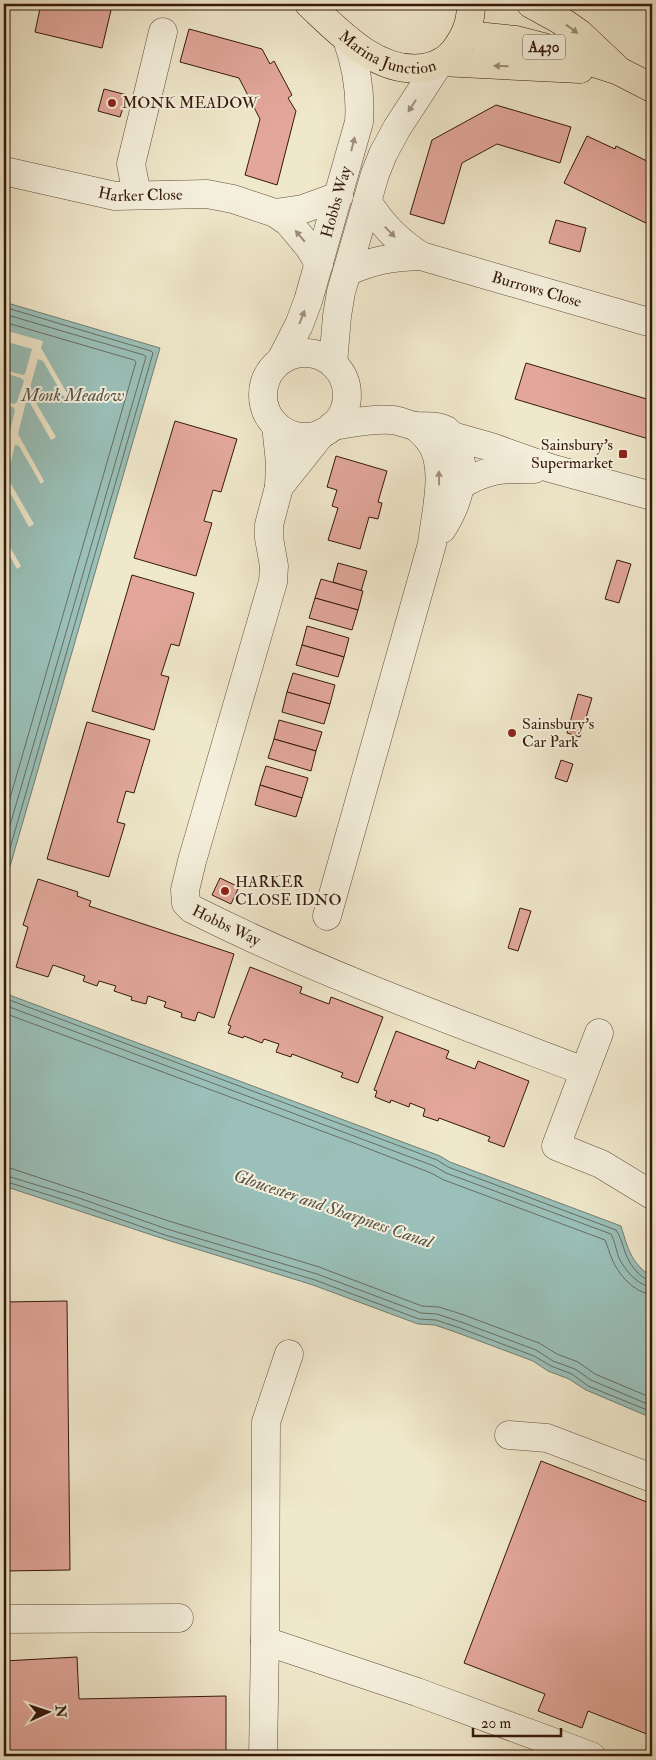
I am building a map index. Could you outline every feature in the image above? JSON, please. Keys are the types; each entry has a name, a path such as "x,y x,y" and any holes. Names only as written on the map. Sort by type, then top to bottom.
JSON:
{"main road":[{"name":"Marina Junction","path":"309,4 347,39 370,55 387,63 414,69 440,64 452,55 466,35 471,17 471,4"},
{"name":"A430","path":"531,4 580,34 619,72"},
{"name":"A430","path":"466,35 516,40 619,72 652,88"},
{"path":"440,64 619,72"}],"street":[{"path":"137,195 131,164 163,32"},
{"name":"Hobbs Way","path":"281,360 299,325 319,264 359,122 359,83 354,58 347,39"},
{"name":"Hobbs Way","path":"339,372 337,316 341,292 383,154 397,128 440,64"},
{"name":"Harker Close","path":"4,171 115,196 207,194 233,198 276,213 297,232 319,264"},
{"name":"Harker Close","path":"276,213 303,209 339,196"},
{"name":"Burrows Close","path":"368,201 378,218 393,236 421,256"},
{"name":"Burrows Close","path":"347,272 376,260 421,256 652,323"},
{"path":"326,916 432,544 440,480 439,466 430,440 405,423 339,372 322,356 308,353 294,354 281,360 272,368 266,379 263,391 264,404 268,415 276,425 286,432 298,436 310,436 327,430 376,420 405,423 440,428 452,436 458,449 462,466 461,485 454,507 432,544"},
{"path":"327,430 340,417 345,405 347,392 339,372"},
{"name":"Hobbs Way","path":"276,425 280,463 279,487 269,525 269,538 274,566 273,582 194,852 186,890 186,902 192,910 394,1000 584,1071"},
{"name":"Hobbs Way","path":"279,487 327,430"},
{"path":"452,436 491,447 550,468 652,496"},
{"path":"461,485 488,471 550,468"},
{"path":"599,1033 556,1146 601,1164 652,1195"},
{"path":"264,1756 266,1422 289,1354"},
{"path":"509,1434 547,1438 652,1478"},
{"path":"4,1619 179,1618"},
{"path":"264,1641 417,1692 591,1756"}],"water":[{"name":"Monk Meadow","path":"4,302 160,348 4,887"},
{"name":"Gloucester and Sharpness Canal","path":"4,993 440,1156 450,1162 621,1226 631,1255 639,1266 652,1277 652,1418 586,1390 569,1379 548,1371 533,1361 458,1333 435,1325 418,1324 313,1285 164,1239 4,1186"}],"pier":[{"path":"4,330 43,341 41,348 68,395 64,397 43,361 38,359 29,391 56,437 51,440 30,403 26,402 18,434 44,481 41,484 19,446 15,445 7,477 34,524 29,527 8,489 4,488 4,454 8,439 4,436 4,432 10,431 15,410 13,407 4,404 4,401 14,404 17,402 24,381 21,378 4,373 4,370 25,374 32,349 4,341"},
{"path":"4,537 21,566 17,569 4,545"}],"building":[{"path":"41,4 103,4 112,6 102,48 35,32"},
{"path":"189,29 262,49 270,64 274,61 292,95 288,98 296,111 277,185 245,175 260,119 239,78 180,62"},
{"name":"MONK MEADOW","path":"104,89 127,95 120,117 98,111"},
{"path":"496,105 571,127 560,163 497,144 462,163 444,224 410,214 432,140"},
{"path":"587,136 615,149 616,146 649,162 647,165 652,168 652,226 564,183"},
{"path":"556,220 586,228 580,252 549,243"},
{"path":"526,363 650,400 652,393 652,440 515,399"},
{"path":"175,421 237,439 221,492 213,490 204,521 212,523 196,576 134,558"},
{"path":"336,456 387,471 378,502 382,503 378,519 369,517 360,549 328,540 338,508 332,506 337,490 327,487"},
{"path":"617,560 631,564 619,603 605,599"},
{"path":"338,563 367,571 361,591 333,582"},
{"path":"132,575 194,593 179,646 171,644 161,675 169,677 154,730 92,711"},
{"path":"321,579 363,591 358,610 315,598"},
{"path":"315,598 358,610 352,630 309,618"},
{"path":"307,626 349,638 344,657 302,645"},
{"path":"302,645 344,657 338,677 296,665"},
{"path":"293,673 335,685 330,704 287,692"},
{"path":"287,692 330,704 324,724 282,712"},
{"path":"578,694 592,698 580,737 567,733"},
{"path":"279,720 322,732 316,751 274,739"},
{"path":"87,722 150,740 134,793 126,791 117,822 125,824 109,877 47,859"},
{"path":"274,739 316,751 311,771 268,758"},
{"path":"561,760 573,764 567,782 555,778"},
{"path":"266,766 308,778 302,798 260,785"},
{"path":"260,785 302,798 296,817 255,805"},
{"name":"HARKER CLOSE IDNO","path":"220,878 239,887 231,904 212,895"},
{"path":"38,879 78,892 77,896 91,901 89,906 234,954 214,1018 198,1012 195,1021 181,1017 182,1013 164,1007 166,1002 148,996 146,1004 131,1000 132,997 114,991 116,986 99,981 97,986 83,981 85,976 53,965 48,977 16,967 28,927 23,925"},
{"path":"520,908 531,911 518,951 508,948"},
{"path":"250,967 302,987 300,993 329,1004 331,997 383,1017 358,1083 341,1077 343,1073 292,1054 291,1057 276,1052 279,1044 264,1039 262,1043 244,1036 243,1038 228,1033 231,1026 228,1025"},
{"path":"396,1031 449,1051 446,1058 475,1069 478,1061 529,1081 504,1147 488,1141 490,1137 439,1118 438,1121 423,1116 425,1109 410,1103 409,1107 391,1100 390,1103 375,1097 377,1091 374,1090"},
{"path":"67,1301 70,1570 4,1571 4,1302"},
{"path":"541,1461 652,1504 652,1736 588,1711 582,1728 538,1711 545,1694 464,1663"},
{"path":"77,1657 79,1699 226,1696 226,1756 4,1756 4,1661"}],"place":[{"name":"MONK MEADOW","path":"112,103"},
{"name":"Sainsbury's Supermarket","path":"623,454"},
{"name":"Sainsbury's Car Park","path":"512,733"},
{"name":"HARKER CLOSE IDNO","path":"225,891"}]}
